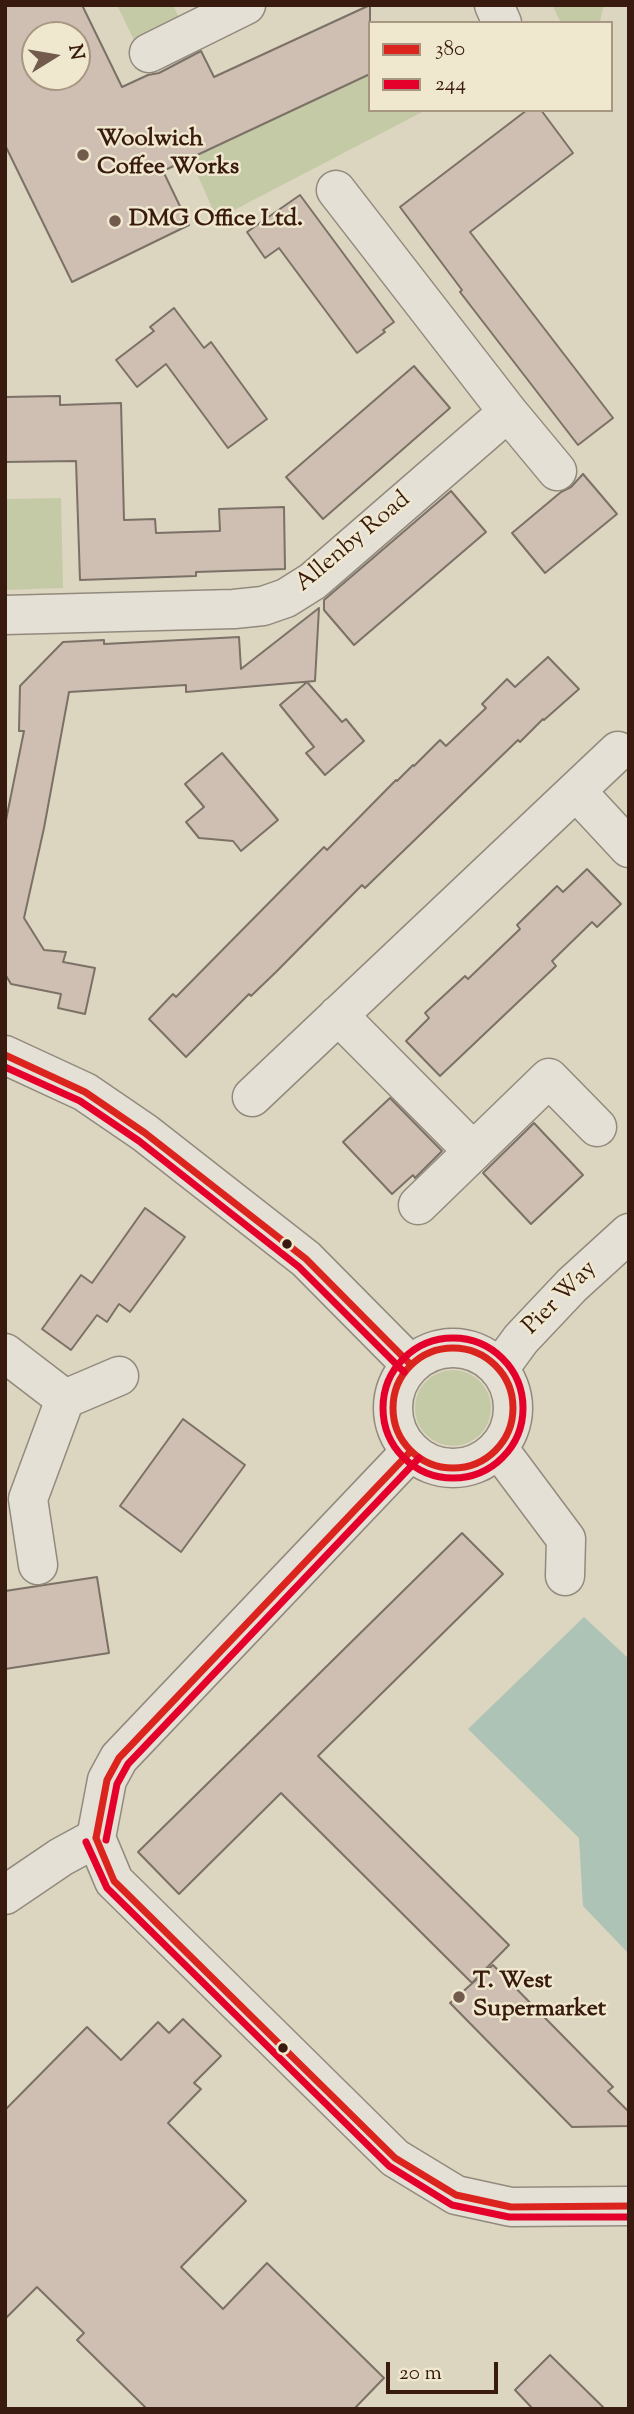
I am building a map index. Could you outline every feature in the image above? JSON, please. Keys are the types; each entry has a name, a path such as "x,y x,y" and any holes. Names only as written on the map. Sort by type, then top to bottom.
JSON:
{"street":[{"path":"149,52 246,5"},
{"path":"494,5 501,21"},
{"path":"336,190 556,471"},
{"name":"Allenby Road","path":"5,615 234,609 263,606 286,598 313,581 508,412"},
{"path":"251,1097 618,751"},
{"path":"576,790 629,848"},
{"path":"338,1015 473,1151"},
{"path":"5,1055 85,1092 145,1133 306,1259 411,1365"},
{"path":"418,1205 549,1077 597,1127"},
{"name":"Pier Way","path":"499,1369 521,1339 572,1285 629,1233"},
{"path":"446,1348 466,1349 484,1356 499,1369 510,1388 513,1409 509,1430 498,1448 483,1461 455,1468 427,1462 411,1451 399,1436 393,1398 399,1380 411,1365 427,1353 446,1348"},
{"path":"5,1353 65,1399"},
{"path":"38,1565 28,1499 65,1399 119,1376"},
{"path":"498,1448 566,1539 565,1576"},
{"path":"411,1451 119,1758 107,1780 96,1838 114,1881 395,2158 456,2196 511,2207 629,2206"},
{"path":"5,1895 61,1857 96,1838"}],"green space":[{"path":"117,5 173,5 179,18 134,40"},
{"path":"552,5 604,5 600,21 560,21"},
{"path":"368,75 368,112 422,112 217,219 190,158"},
{"path":"61,498 63,588 5,590 5,499"},
{"path":"453,1370 467,1373 480,1381 488,1394 491,1408 488,1422 480,1435 467,1443 453,1446 439,1443 426,1435 418,1422 415,1408 418,1394 426,1381 439,1373"}],"shaded area":[{"path":"584,1617 629,1659 629,1954 583,1906 579,1838 468,1729"}],"building":[{"path":"5,5 82,5 90,21 21,21 21,91 91,91 91,23 122,87 159,73 201,51 214,77 370,5 368,75 163,171 189,225 72,282 5,145"},
{"path":"524,112 542,112 573,153 470,232 613,418 578,445 460,292 462,290 400,207"},
{"path":"300,195 394,322 357,353 279,248 265,258 247,232"},
{"path":"174,308 204,348 211,342 267,419 228,448 166,364 137,387 116,360 154,331 150,327"},
{"path":"414,366 450,408 323,519 286,477"},
{"path":"60,396 60,405 121,403 124,520 155,519 156,533 220,531 219,509 284,507 285,569 196,572 196,576 80,580 76,461 5,462 5,397"},
{"path":"583,474 617,514 545,573 512,533 561,492 571,487"},
{"path":"451,491 486,532 354,645 324,610 324,600"},
{"path":"319,608 315,681 186,692 186,685 69,692 24,918 44,950 66,952 63,962 95,968 85,1014 58,1008 61,994 11,984 5,974 5,825 24,731 19,731 20,686 63,642 104,640 104,644 239,637 241,669"},
{"path":"548,657 579,689 520,742 518,740 365,888 362,885 276,972 251,996 249,994 186,1057 149,1019 173,994 176,997 324,847 327,850 396,780 440,740 446,746 486,708 482,704 507,679 515,687"},
{"path":"307,682 342,722 346,719 364,741 325,775 306,753 314,747 280,705"},
{"path":"222,753 278,820 241,851 233,841 199,838 186,822 204,807 185,784"},
{"path":"587,869 621,904 597,927 592,922 552,961 556,966 440,1076 406,1041 429,1018 425,1013 465,976 468,979 520,929 517,925 557,886 563,892"},
{"path":"390,1098 442,1151 415,1178 413,1175 392,1194 343,1142"},
{"path":"534,1123 583,1175 531,1224 483,1173"},
{"path":"145,1208 185,1237 130,1312 119,1304 107,1322 97,1315 71,1350 42,1329 81,1275 92,1283"},
{"path":"183,1419 245,1465 181,1552 120,1506"},
{"path":"462,1533 503,1574 318,1756 509,1945 472,1983 281,1793 179,1894 138,1852"},
{"path":"97,1577 109,1653 5,1669 5,1591"},
{"path":"493,1965 613,2087 608,2091 629,2112 629,2126 572,2127 450,2003"},
{"path":"183,2019 221,2056 194,2083 201,2089 168,2123 246,2201 181,2267 223,2309 267,2263 384,2378 354,2409 147,2409 77,2340 84,2333 37,2287 5,2319 5,2110 87,2027 121,2060 158,2022 169,2033"},
{"path":"550,2355 605,2409 533,2409 515,2390"}],"transit line":[{"name":"380","path":"5,1055 85,1092 145,1133 306,1259 411,1365"},
{"name":"244","path":"5,1067 80,1101 139,1141 299,1267 404,1372"},
{"name":"244","path":"453,1338 480,1343 503,1358 518,1381 523,1408 518,1435 503,1458 480,1473 453,1478 426,1473 403,1458 388,1435 383,1408 388,1381 403,1358 426,1343 453,1338"},
{"name":"380","path":"453,1348 476,1353 495,1366 508,1385 513,1408 508,1431 495,1450 476,1463 453,1468 430,1463 411,1450 398,1431 393,1408 398,1385 411,1366 430,1353 453,1348"},
{"name":"380","path":"96,1838 107,1780 119,1758 411,1451"},
{"name":"244","path":"106,1840 117,1784 128,1764 419,1458"},
{"name":"380","path":"96,1838 114,1881 395,2158 456,2195 511,2207 629,2206"},
{"name":"244","path":"86,1842 107,1888 389,2166 452,2205 509,2217 629,2217"}],"place":[{"name":"Woolwich Coffee Works","path":"83,155"},
{"name":"DMG Office Ltd.","path":"115,221"},
{"name":"T. West Supermarket","path":"459,1997"}]}
